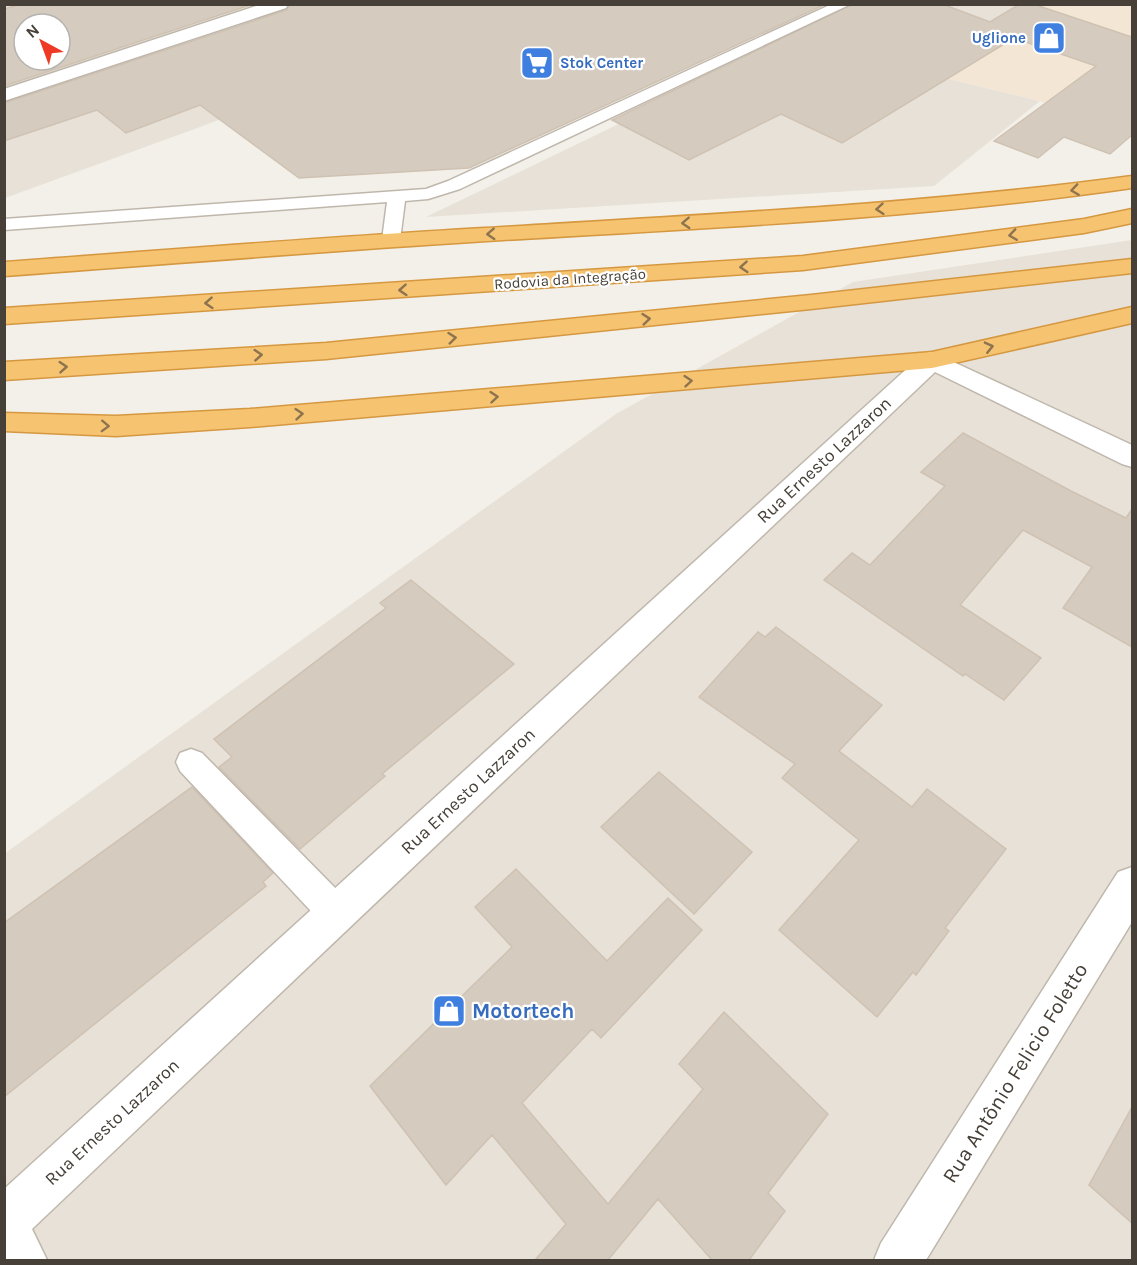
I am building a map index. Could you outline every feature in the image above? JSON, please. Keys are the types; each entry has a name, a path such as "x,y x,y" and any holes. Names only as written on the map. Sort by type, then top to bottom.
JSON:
{"highway":[{"path":"4,269 391,240 813,215 1040,195 1132,182"},
{"name":"Rodovia da Integração","path":"4,316 803,263 1084,226 1132,216"},
{"path":"4,371 326,351 812,302 1132,266"},
{"path":"4,422 116,426 250,418 932,360 1132,315"}],"street":[{"path":"4,95 280,4"},
{"path":"932,360 1132,457"},
{"name":"Rua Ernesto Lazzaron","path":"4,1222 932,360"},
{"name":"Rua Antônio Felicio Foletto","path":"898,1260 1132,886"},
{"path":"4,1229 23,1260"}],"lane":[{"path":"4,225 428,194 454,185 844,4"},
{"path":"391,240 397,196"},
{"path":"191,762 336,913"}],"shaded area":[{"path":"5,5 523,5 5,198"},
{"path":"865,5 1020,5 916,71 1040,101 934,186 426,217"},
{"name":"Uglione","path":"1020,5 1132,5 1132,136 1040,101 915,71"},
{"path":"1132,240 1132,1260 5,1260 4,854 616,414 853,282"}],"building":[{"path":"21,4 253,4 72,64 72,12 12,12 12,72 47,72 4,86 4,9"},
{"name":"Stok Center","path":"290,4 826,4 469,168 299,178 200,105 126,133 97,110 4,141 4,103 287,10"},
{"path":"853,4 942,4 990,22 1020,4 1033,4 1132,37 1132,135 1110,154 1064,137 1038,158 994,141 1096,66 1014,38 842,143 781,114 689,160 612,120"},
{"path":"963,433 1126,518 1132,509 1132,647 1063,608 1092,567 1023,530 960,605 1041,658 1004,700 965,674 963,676 824,580 852,553 870,565 945,486 921,472"},
{"path":"411,580 514,664 382,774 385,776 300,849 219,767 232,757 214,739 386,608 380,603"},
{"path":"776,627 882,705 839,751 912,807 927,789 1006,849 945,928 949,931 916,975 913,972 877,1017 779,930 859,840 782,778 795,764 699,697 758,632 765,637"},
{"path":"659,772 752,852 694,914 601,827"},
{"path":"192,787 273,873 263,882 266,886 4,1097 4,923"},
{"path":"516,869 607,961 668,898 702,930 601,1038 592,1029 522,1103 608,1204 703,1089 679,1064 724,1012 828,1114 768,1193 785,1211 749,1260 712,1260 658,1199 608,1260 535,1260 566,1224 492,1135 446,1185 370,1086 512,947 475,907"},
{"path":"1132,1107 1132,1223 1089,1185"}],"place":[{"name":"Uglione","path":"1049,38"},
{"name":"Stok Center","path":"537,63"},
{"name":"Motortech","path":"449,1011"}]}
